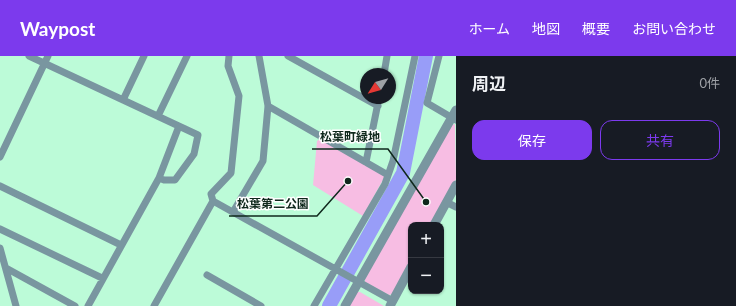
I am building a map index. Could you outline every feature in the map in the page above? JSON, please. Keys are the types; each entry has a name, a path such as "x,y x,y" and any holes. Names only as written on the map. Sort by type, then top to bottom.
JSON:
{"street":[{"path":"29,56 198,135 194,154 175,180 164,180 159,178"},
{"path":"0,157 48,56"},
{"path":"123,100 144,56"},
{"path":"158,116 186,56"},
{"path":"229,56 228,66 239,96 231,173 211,194 213,201 356,280 391,304 408,273"},
{"path":"233,212 263,161 268,106 259,56"},
{"path":"288,56 378,106 366,162"},
{"path":"385,68 387,56"},
{"path":"314,306 338,270 385,184 393,161 415,56"},
{"path":"345,306 356,280 455,116 427,103 439,56"},
{"path":"268,106 388,175"},
{"path":"88,306 102,278 159,178 180,126"},
{"path":"436,222 456,185"},
{"path":"0,186 121,245"},
{"path":"154,306 213,201"},
{"path":"446,202 456,207"},
{"path":"0,230 102,278"},
{"path":"0,248 16,306"},
{"path":"6,268 75,306"},
{"path":"207,275 261,306"}],"shaded area":[{"path":"455,124 456,179 433,222 408,222 408,265 392,294 389,295 365,282 365,279 451,125"},
{"path":"320,139 385,176 363,216 313,185 317,141"},
{"path":"357,292 360,292 384,306 349,306"}],"waterway":[{"path":"329,306 403,173 426,56"}],"place":[{"name":"松葉第二公園","path":"348,181"},
{"name":"松葉町緑地","path":"426,202"}]}
